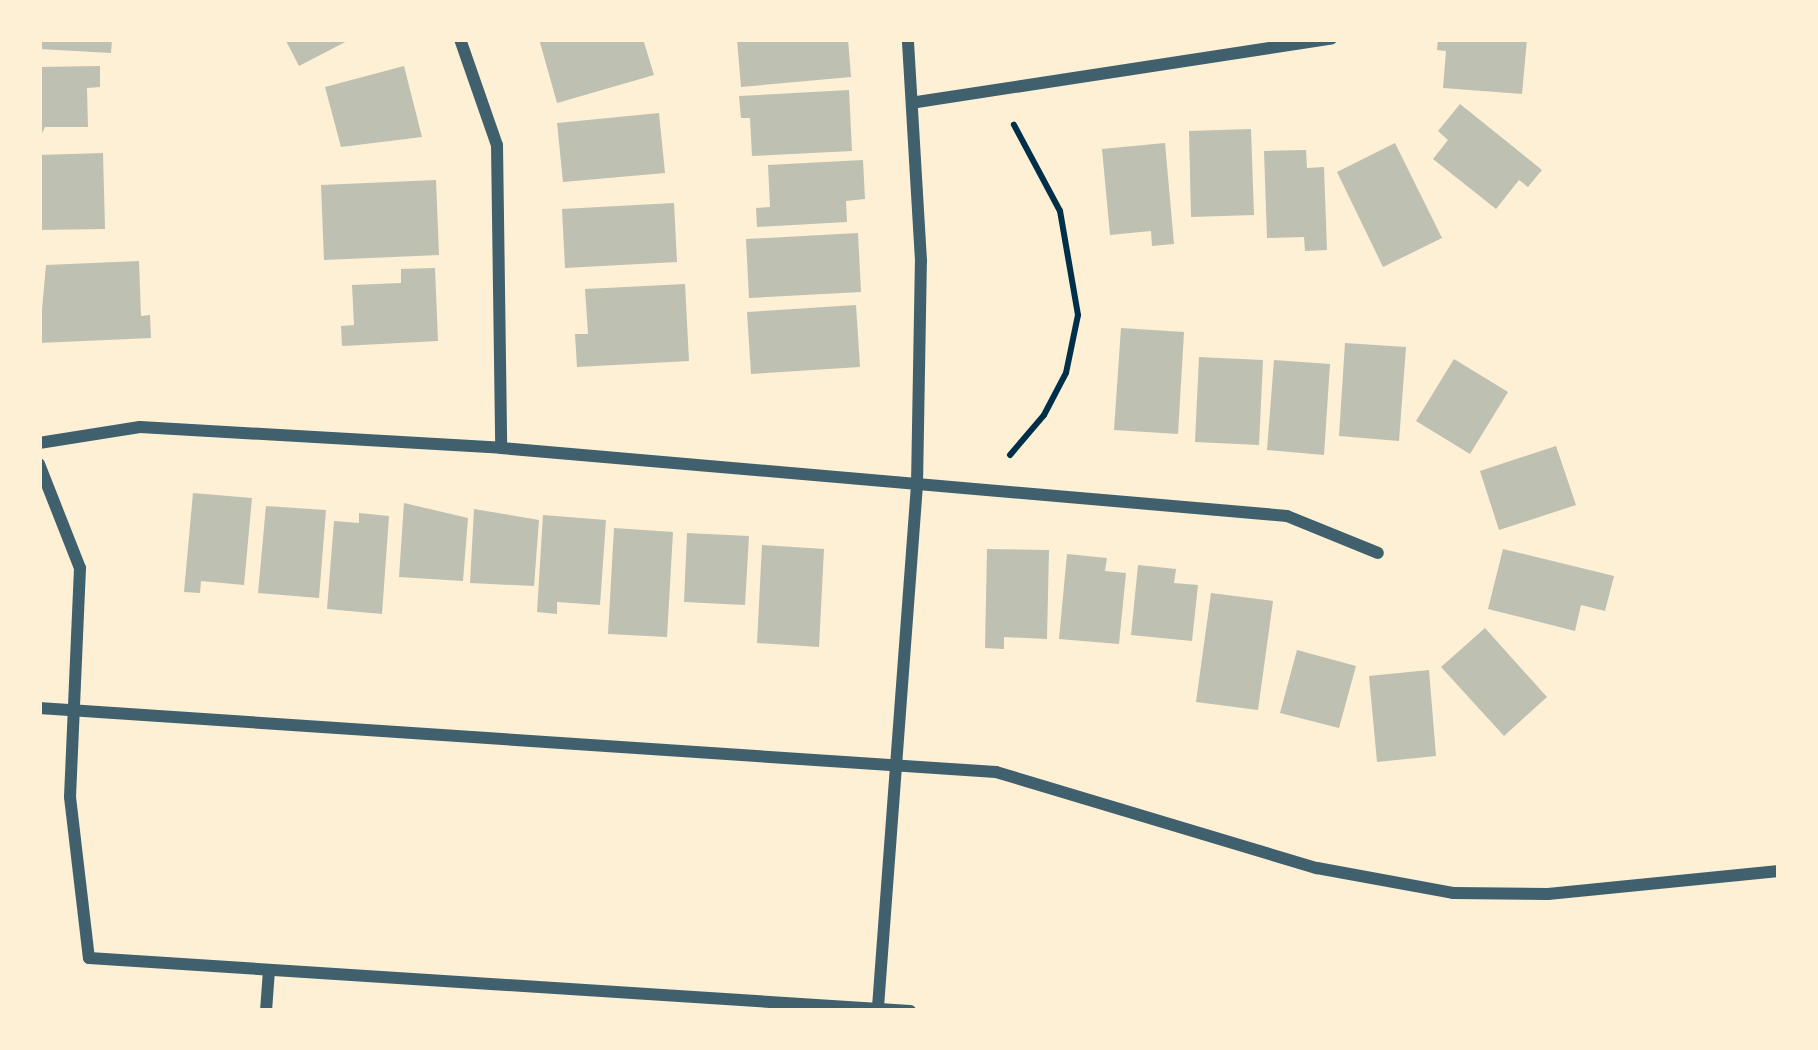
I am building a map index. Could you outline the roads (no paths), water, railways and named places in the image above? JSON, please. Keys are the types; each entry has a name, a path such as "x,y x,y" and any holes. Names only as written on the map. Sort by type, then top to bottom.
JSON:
{"street":[{"path":"460,39 497,145 501,448"},
{"path":"878,1007 917,485 917,101 908,39"},
{"path":"917,101 1330,39"},
{"path":"39,443 140,427 501,448 1287,516 1378,553"},
{"path":"39,464 80,568 72,710 75,866 89,958 910,1011"},
{"path":"39,708 895,760 1075,790 1407,889 1548,894 1779,871"},
{"path":"266,1011 269,970"},
{"path":"637,1011 638,993"}]}
